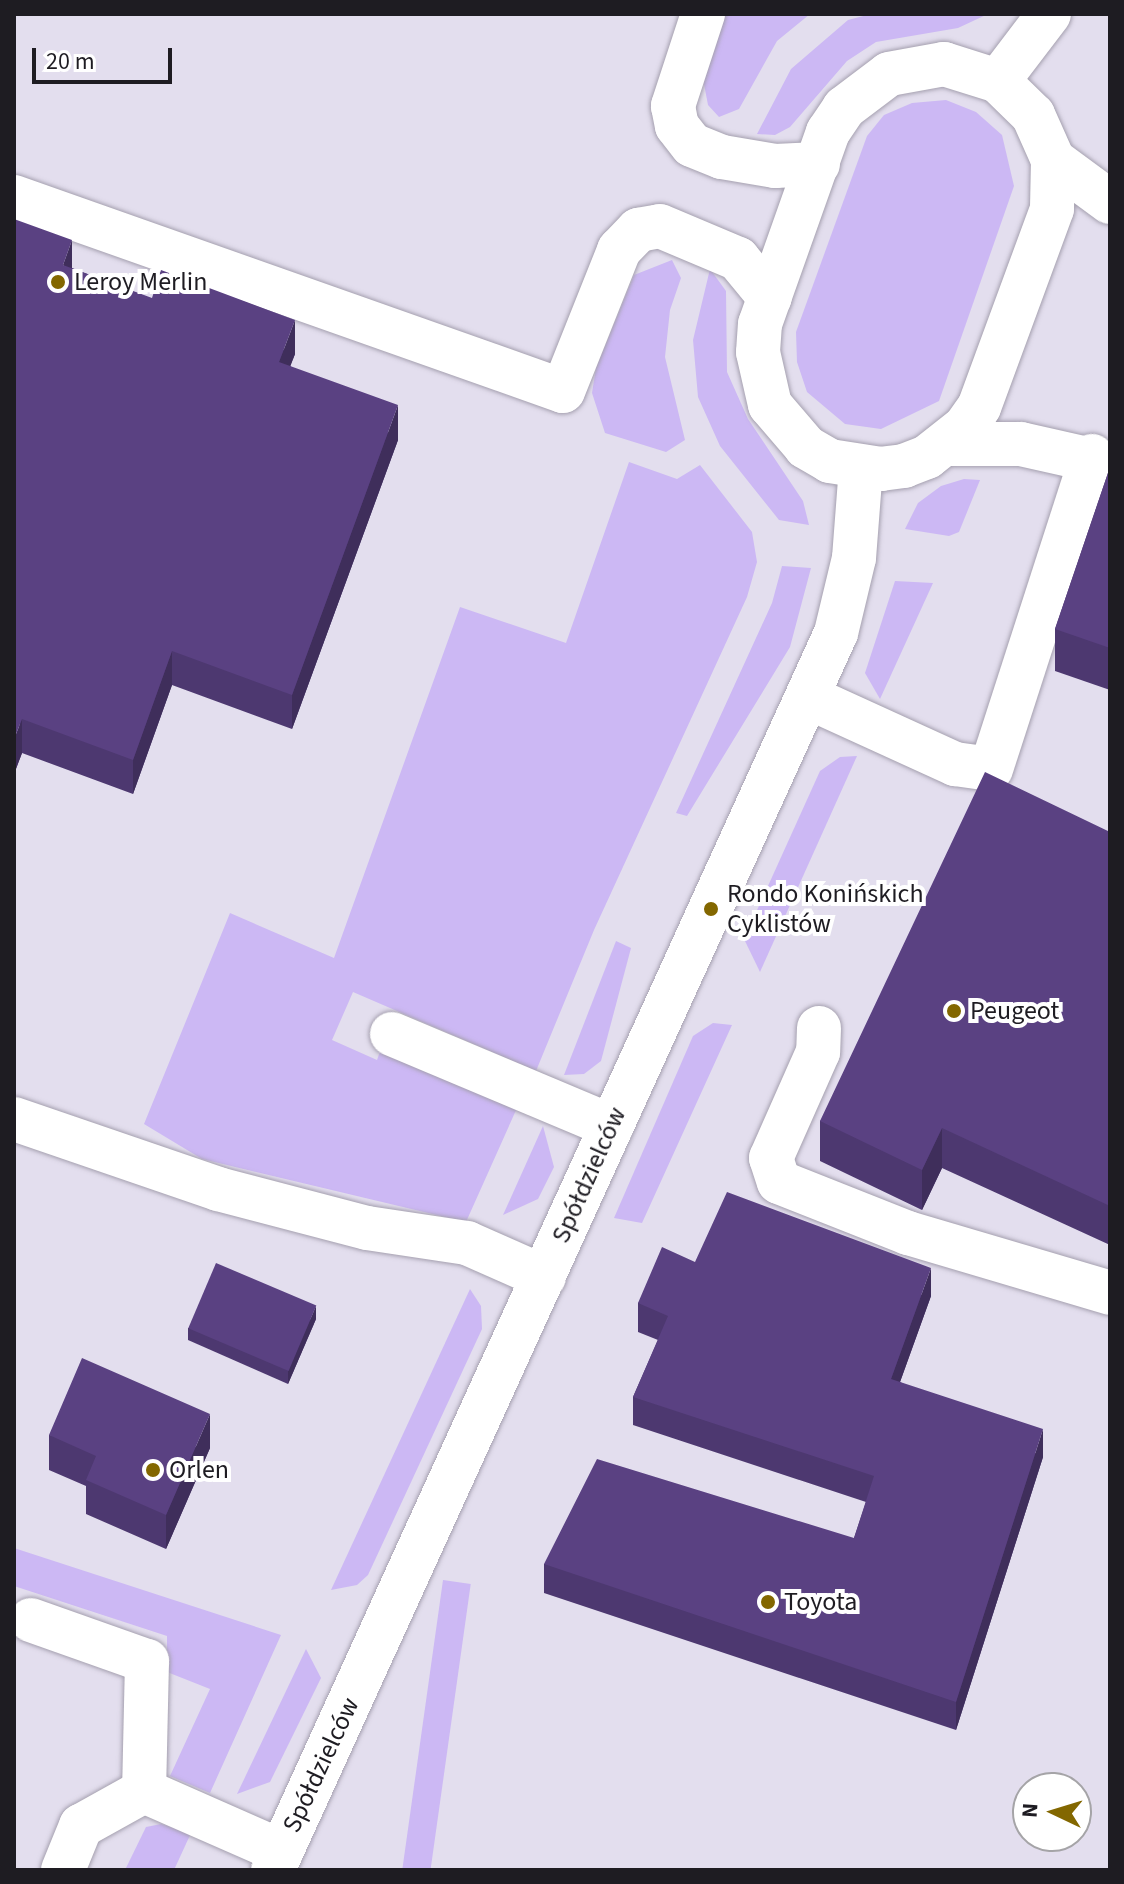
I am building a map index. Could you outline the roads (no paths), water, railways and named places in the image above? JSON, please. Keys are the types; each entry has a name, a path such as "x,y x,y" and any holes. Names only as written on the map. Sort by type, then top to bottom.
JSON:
{"street":[{"path":"703,14 673,106 677,126 692,145 722,157 775,166 818,164"},
{"path":"998,81 1049,14"},
{"path":"944,64 998,81 1033,115 1053,160 1052,209 979,407 948,444 904,466 861,468 830,461 806,447 770,405 758,352 770,298 818,164 844,108 889,74 944,64"},
{"path":"1053,160 1110,202"},
{"path":"14,197 563,391 619,250 638,230 660,226 738,259 770,298"},
{"path":"808,697 955,764 991,769 1101,460 1021,444 948,444"},
{"name":"Spółdzielców","path":"277,1861 808,697 848,594 861,468"},
{"path":"819,1028 818,1052 771,1158 779,1182 908,1233 1110,1293"},
{"path":"392,1034 611,1126"},
{"path":"14,1119 218,1189 367,1228 467,1243 544,1277"},
{"path":"31,1620 147,1661 144,1791"},
{"path":"144,1791 277,1861"},
{"path":"63,1870 81,1826 144,1791"}],"place":[{"name":"Leroy Merlin","path":"58,282"},
{"name":"Rondo Konińskich Cyklistów","path":"711,909"},
{"name":"Peugeot","path":"954,1011"},
{"name":"Orlen","path":"153,1470"},
{"name":"Toyota","path":"768,1602"}]}
